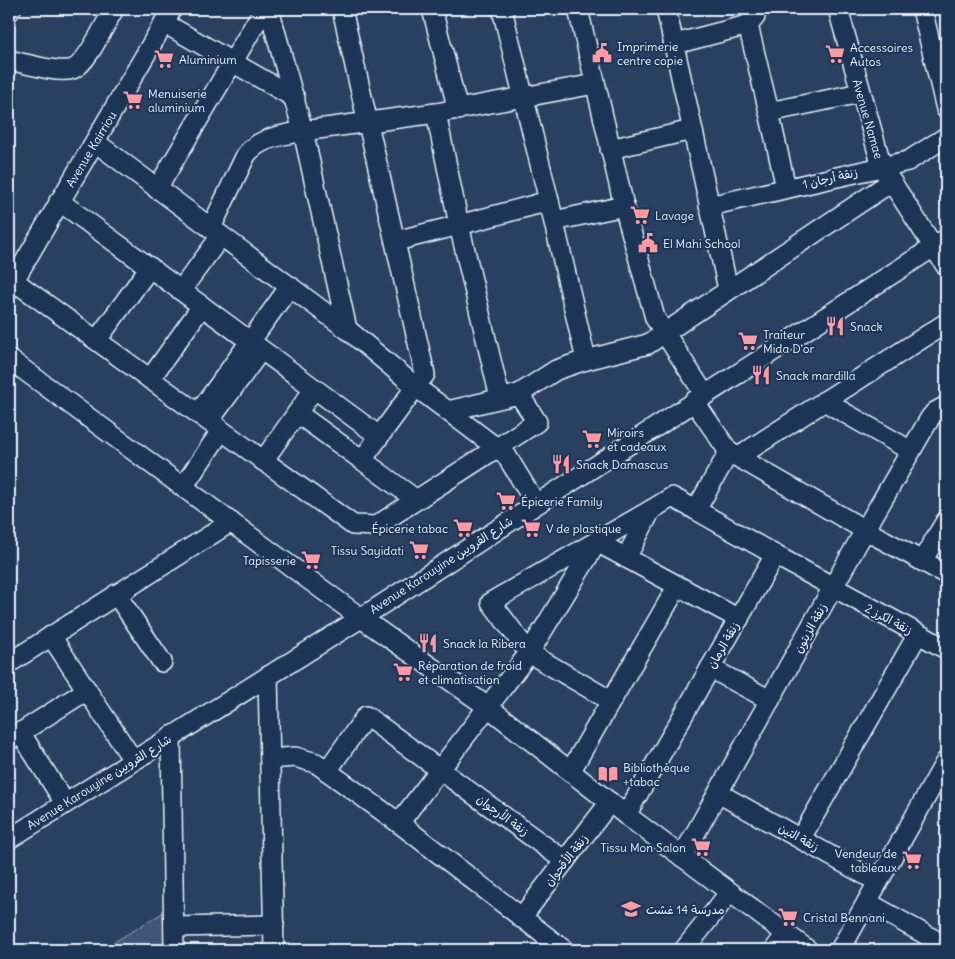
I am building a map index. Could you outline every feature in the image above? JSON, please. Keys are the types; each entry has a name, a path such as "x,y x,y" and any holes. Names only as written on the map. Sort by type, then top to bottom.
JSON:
{"street":[{"path":"157,189 264,9"},
{"path":"269,9 295,98 347,329"},
{"path":"342,9 425,374 362,460"},
{"path":"432,9 458,110"},
{"path":"502,9 525,98 586,360"},
{"path":"578,9 624,206 651,303 663,333 699,398 734,454 864,530 946,574"},
{"path":"666,9 728,290"},
{"name":"Avenue Namae","path":"838,9 860,93 886,174 940,243 946,266"},
{"path":"922,9 946,109"},
{"path":"9,60 62,70 73,69 82,62 105,12"},
{"path":"168,16 232,63 295,98"},
{"name":"Avenue Kairriou","path":"11,285 168,16"},
{"path":"675,44 751,17 786,188"},
{"path":"181,290 216,232 246,155 253,145 264,140 303,131 458,110 595,84"},
{"path":"769,112 860,93"},
{"path":"436,113 459,225 500,398"},
{"path":"610,149 692,130"},
{"name":"زنقة أرجان 1","path":"709,206 786,188 886,174 946,137"},
{"path":"95,142 347,329 416,387 506,455 536,504"},
{"path":"448,411 519,394 556,370 648,344 728,290 886,174"},
{"path":"396,241 549,201"},
{"path":"59,202 379,436"},
{"path":"554,221 624,206"},
{"name":"Avenue Karouyine شارع القرويين","path":"9,839 361,618 940,243"},
{"path":"97,340 150,267"},
{"path":"11,285 97,340 353,524 376,526 415,499 537,422 519,394"},
{"path":"183,487 209,422 290,286"},
{"path":"150,379 202,306"},
{"path":"696,510 734,454 824,401 946,323"},
{"path":"9,359 361,618 488,707 570,772 808,950"},
{"path":"263,461 314,389"},
{"path":"824,401 911,451"},
{"name":"زنقة الزيتون","path":"682,857 864,530 930,418 945,408"},
{"path":"298,412 415,499"},
{"path":"611,701 529,653 491,602 672,497 775,556"},
{"path":"626,558 651,510"},
{"path":"922,561 946,521"},
{"path":"9,663 231,522"},
{"path":"597,542 738,619"},
{"path":"399,824 529,653 597,542"},
{"name":"زنقة الكرز 2","path":"775,556 946,650"},
{"name":"زنقة الرمان","path":"626,814 775,556"},
{"path":"570,772 677,587"},
{"path":"116,594 162,662"},
{"path":"801,838 918,634"},
{"path":"51,636 133,760"},
{"path":"710,668 770,700"},
{"path":"268,676 274,950"},
{"path":"65,803 14,736 87,690"},
{"name":"زنقة الأرجوان","path":"326,771 366,716 565,861"},
{"path":"171,736 174,950"},
{"path":"270,759 308,759 399,824 564,950"},
{"path":"840,950 946,761"},
{"name":"زنقة التين","path":"718,793 878,882"},
{"name":"زنقة الأقحوان","path":"521,918 610,802"},
{"path":"684,950 730,892"},
{"path":"867,902 946,946"},
{"path":"174,926 274,925"},
{"path":"774,950 786,934"}],"shaded area":[{"path":"164,912 165,950 101,950"}],"place":[{"name":"Imprimerie centre copie","path":"602,53"},
{"name":"Accessoires Autos","path":"835,54"},
{"name":"Aluminium","path":"164,59"},
{"name":"Menuiserie aluminium","path":"133,100"},
{"name":"Lavage","path":"640,215"},
{"name":"El Mahi School","path":"648,243"},
{"name":"Snack","path":"835,326"},
{"name":"Traiteur Mida D'or","path":"748,341"},
{"name":"Snack mardilla","path":"761,375"},
{"name":"Miroirs et cadeaux","path":"592,439"},
{"name":"Snack Damascus","path":"561,464"},
{"name":"Épicerie Family","path":"506,501"},
{"name":"Épicerie tabac","path":"463,528"},
{"name":"V de plastique","path":"531,528"},
{"name":"Tissu Sayidati","path":"419,550"},
{"name":"Tapisserie","path":"311,560"},
{"name":"Snack la Ribera","path":"428,643"},
{"name":"Réparation de froid et climatisation","path":"403,672"},
{"name":"Bibliothèque +tabac","path":"608,774"},
{"name":"Tissu Mon Salon","path":"701,847"},
{"name":"Vendeur de tableaux","path":"912,860"},
{"name":"مدرسة 14 غشت","path":"631,909"},
{"name":"Cristal Bennani","path":"788,917"}]}
